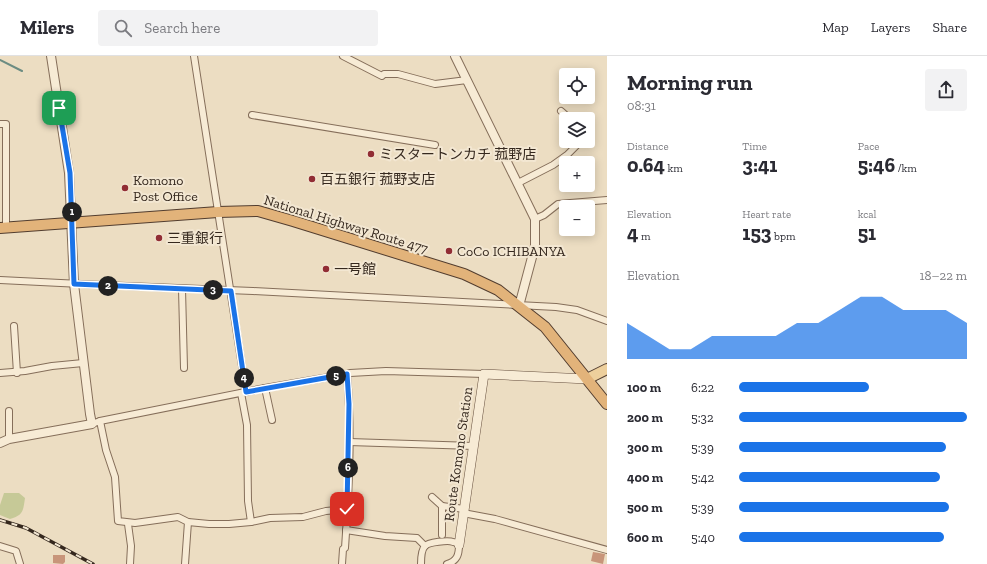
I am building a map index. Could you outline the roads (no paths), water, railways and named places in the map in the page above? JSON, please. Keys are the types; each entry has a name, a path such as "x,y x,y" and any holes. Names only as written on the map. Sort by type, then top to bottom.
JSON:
{"highway":[{"name":"National Highway Route 477","path":"3,228 218,212 258,211 293,221 464,274 498,290 545,327 607,404"}],"main road":[{"path":"587,379 607,369"},
{"name":"Route Komono Station","path":"459,545 484,374 587,379"}],"street":[{"path":"51,56 70,173 74,284 90,414 96,423 115,477 118,522 128,524 178,517 188,522 209,524 251,522 270,518 302,517 326,511 347,509"},
{"path":"194,56 231,291 244,392 247,425 248,501 251,522"},
{"path":"343,56 382,76 384,74 394,73 435,84 467,80"},
{"path":"455,56 535,219 535,246 520,306"},
{"path":"252,115 435,145"},
{"path":"0,124 6,124 3,228"},
{"path":"518,183 553,165 574,148"},
{"path":"535,219 544,215 558,204 607,200"},
{"path":"0,280 556,307 577,310 607,321"},
{"path":"182,289 184,368"},
{"path":"14,326 16,373"},
{"path":"0,374 83,363"},
{"path":"0,443 9,439 96,423 244,392 350,373 386,371 484,374"},
{"path":"342,564 346,530 349,442 347,374"},
{"path":"265,388 272,420"},
{"path":"9,412 9,439"},
{"path":"349,442 474,446"},
{"path":"432,497 442,506 607,550"},
{"path":"442,506 442,535"},
{"path":"185,564 188,522"},
{"path":"128,524 131,546 130,564"},
{"path":"346,530 385,536 417,538 425,546"},
{"path":"421,564 423,551 425,546 429,543 452,541 459,545 458,555 456,559 446,564"},
{"path":"0,546 16,551 20,564"}],"waterway":[{"path":"0,60 22,71"}],"railway":[{"path":"0,520 26,528 93,564"}],"place":[{"name":"ミスタートンカチ 菰野店","path":"371,154"},
{"name":"百五銀行 菰野支店","path":"312,179"},
{"name":"Komono Post Office","path":"125,188"},
{"name":"三重銀行","path":"159,238"},
{"name":"CoCo ICHIBANYA","path":"449,251"},
{"name":"一号館","path":"326,269"}]}
